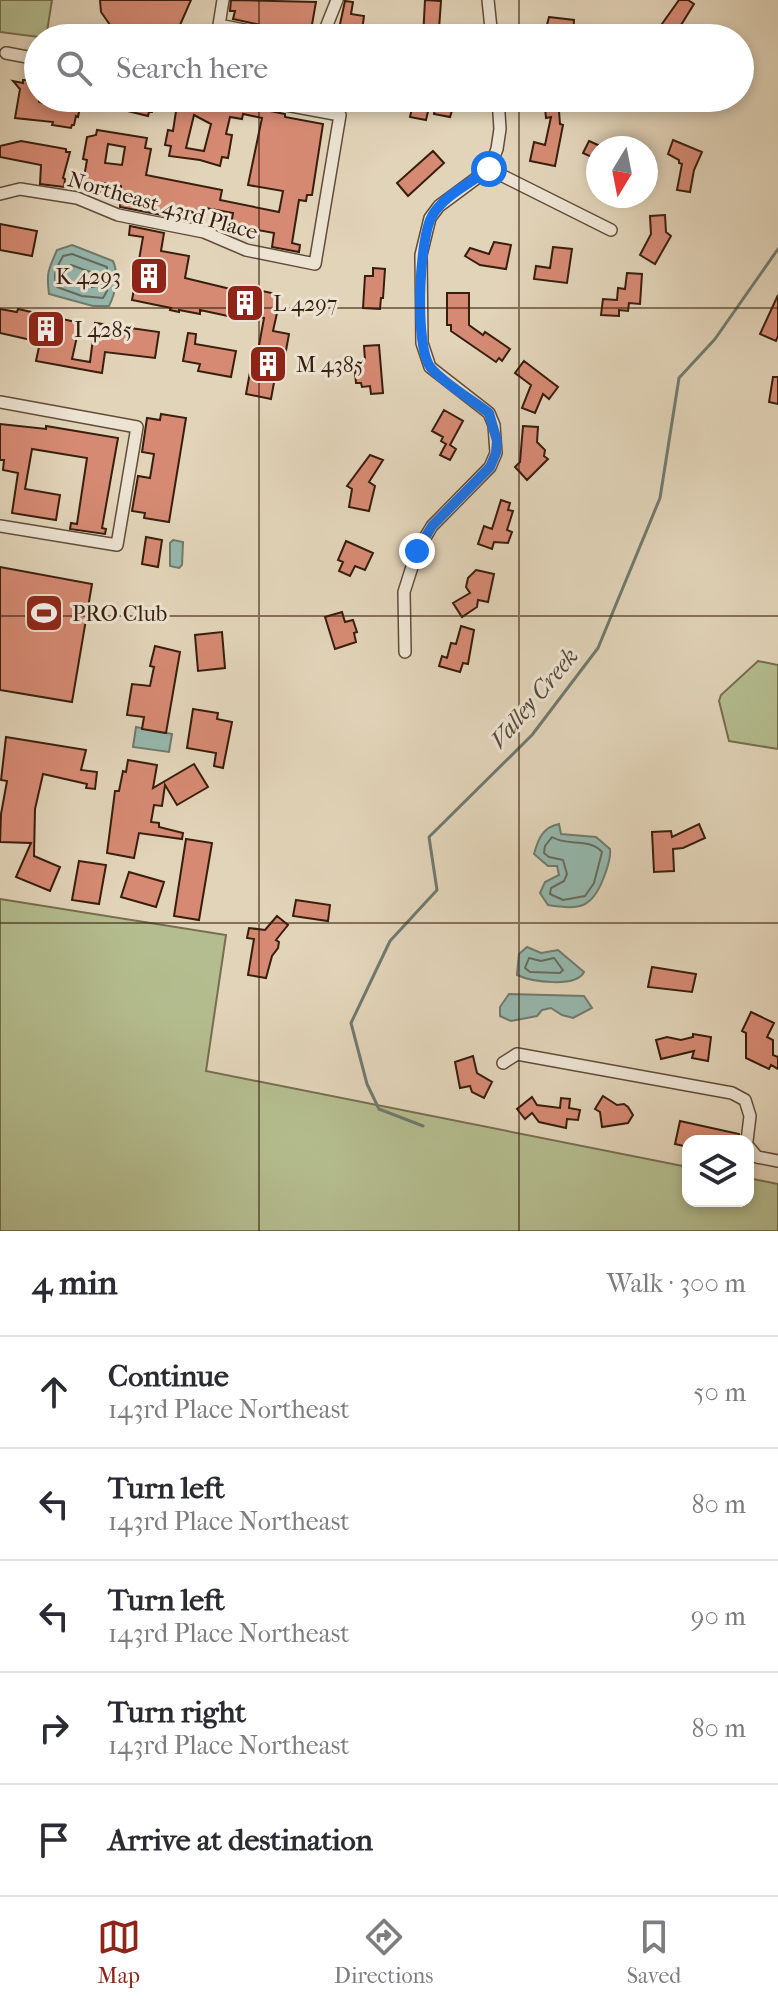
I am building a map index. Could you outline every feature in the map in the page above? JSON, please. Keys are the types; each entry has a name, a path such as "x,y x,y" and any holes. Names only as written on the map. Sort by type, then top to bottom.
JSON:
{"street":[{"path":"219,24 223,0"},
{"path":"327,24 337,0"},
{"path":"488,0 491,24"},
{"path":"6,53 24,56"},
{"name":"Northeast 43rd Place","path":"0,194 20,189 77,198 118,215 216,236 246,250 315,264 340,115 324,112"},
{"path":"405,652 404,592 417,551 432,526 490,467 496,453 494,425 489,413 430,367 422,343 421,255 430,218 439,206 489,169 497,149 499,112"},
{"path":"489,169 611,230"},
{"path":"0,402 137,427 117,545 0,526"},
{"path":"503,1063 517,1054 732,1093 745,1100 750,1116 749,1135"},
{"path":"754,1152 757,1157 778,1161"}],"green space":[{"path":"0,0 52,0 48,24 24,24 24,35 0,32"},
{"path":"758,661 778,665 778,749 729,741 719,701 721,695"},
{"path":"0,899 226,935 206,1071 682,1166 682,1207 754,1207 754,1179 778,1184 778,1231 0,1231"}],"water":[{"path":"72,245 113,261 116,284 109,306 93,306 49,294 49,270 57,250"},
{"path":"173,540 183,542 182,565 179,568 170,566 170,543"},
{"path":"136,727 172,734 169,752 133,747"},
{"path":"559,824 561,834 596,837 610,849 608,865 596,894 577,907 548,905 540,893 545,882 559,875 557,866 548,866 534,854 537,843 542,834"},
{"path":"527,947 541,953 558,950 584,972 563,982 533,980 517,975 519,954"},
{"path":"509,994 584,996 592,1008 573,1018 551,1008 542,1010 537,1016 511,1021 500,1016 500,1007"}],"building":[{"path":"100,0 191,0 180,24 109,24 101,12"},
{"path":"231,0 316,2 312,24 256,24 233,19 235,11 230,11"},
{"path":"425,0 441,1 439,24 424,24"},
{"path":"679,0 694,4 682,24 662,24"},
{"path":"345,1 353,2 351,14 364,16 363,24 340,24"},
{"path":"549,17 574,20 574,24 547,24"},
{"path":"23,80 24,112 79,112 74,125 71,128 52,125 53,122 15,118 20,89 13,81 23,83"},
{"path":"176,112 275,112 285,114 285,117 323,124 312,195 307,195 306,201 299,200 292,243 300,245 299,252 272,247 274,233 231,225 233,213 200,207 198,222 120,207 121,186 102,183 100,192 82,189 87,137 96,135 97,130 147,138 145,148 151,149 146,175 222,190 220,200 279,212 283,191 248,185 262,118 243,114 242,119 230,117 226,134 232,135 228,158 222,157 220,166 169,156 171,146 165,145 168,130 173,131","holes":["194,115 211,124 204,151 186,148","108,144 125,147 122,165 105,163"]},
{"path":"411,112 428,112 426,120 410,117"},
{"path":"434,112 452,112 450,117"},
{"path":"545,112 559,112 560,124 563,125 555,166 530,161 534,142 545,145 551,117 546,118"},
{"path":"673,140 702,152 694,170 690,192 677,190 682,164 668,154"},
{"path":"21,141 70,152 63,178 64,187 40,184 41,165 0,157 0,146"},
{"path":"433,151 444,163 408,196 397,183"},
{"path":"665,215 666,232 671,236 655,264 640,255 651,234 650,216"},
{"path":"0,224 37,231 32,256 0,250"},
{"path":"130,226 164,233 161,251 189,256 185,278 247,293 248,288 281,295 273,331 289,334 283,367 277,366 271,399 246,394 264,318 243,314 242,319 200,310 200,314 179,312 132,300 143,237 129,235"},
{"path":"494,242 511,245 506,269 480,265 465,256 470,248 489,254"},
{"path":"553,247 572,249 567,283 534,279 536,266 550,268"},
{"path":"373,268 385,269 380,309 363,308 365,276 373,276"},
{"path":"627,273 642,274 640,304 629,303 628,311 619,310 619,316 601,315 603,299 617,300 618,288 625,289"},
{"path":"447,293 469,293 469,325 510,349 502,361 499,358 496,362 451,331 451,325 447,325"},
{"path":"778,295 778,336 776,341 760,334"},
{"path":"0,309 17,312 18,309 80,323 72,359 90,362 95,323 159,332 155,358 105,352 102,373 36,361 40,342 0,333"},
{"path":"188,333 196,334 195,344 236,351 231,377 198,371 200,364 183,361"},
{"path":"379,345 383,393 371,394 370,386 362,387 361,383 356,383 354,361 365,360 364,346"},
{"path":"524,361 558,387 549,399 543,394 535,413 522,408 531,385 515,373"},
{"path":"773,377 778,377 778,404 769,402"},
{"path":"444,410 463,421 450,445 456,449 450,460 440,455 446,444 441,441 443,437 432,431"},
{"path":"161,414 186,418 169,522 144,518 145,513 132,511 138,476 150,478 154,454 142,452 147,418 160,420"},
{"path":"0,424 46,429 46,426 118,438 102,528 106,529 105,534 70,529 71,523 77,524 87,458 32,449 25,489 60,495 56,520 12,513 18,473 3,470"},
{"path":"523,426 538,427 537,442 548,459 527,480 515,467 520,462"},
{"path":"370,455 383,460 369,482 375,486 369,511 349,507 352,489 347,486"},
{"path":"501,500 510,503 508,510 513,511 507,530 512,532 508,543 494,542 492,549 478,544 484,526 492,529"},
{"path":"146,537 162,540 158,567 142,564"},
{"path":"346,541 373,553 365,570 355,566 350,576 339,571 343,562 338,560"},
{"name":"PRO Club","path":"0,567 92,584 72,702 0,690"},
{"path":"476,570 494,574 488,602 478,600 477,607 462,617 453,603 470,593 466,587 468,578"},
{"path":"342,612 345,622 353,620 356,642 335,649 325,617"},
{"path":"461,626 474,630 468,664 463,663 460,672 439,666 442,656 447,658 451,643 456,644"},
{"path":"222,632 225,668 198,671 195,635"},
{"path":"155,646 180,652 166,733 142,729 144,717 127,715 132,684 150,686 154,667 150,666"},
{"path":"193,709 218,713 217,719 232,722 223,768 214,766 216,753 187,748"},
{"path":"6,737 86,750 81,770 97,772 95,789 86,788 87,784 43,774 35,809 34,856 60,867 50,891 16,877 31,843 0,842 7,781 1,780"},
{"path":"128,760 157,765 153,788 194,764 208,787 177,805 165,785 162,806 154,805 151,822 183,833 182,839 139,833 134,858 107,853 115,791 119,791"},
{"path":"699,824 705,838 673,849 674,871 654,872 652,832 671,831 672,837"},
{"path":"186,839 212,843 199,920 174,916"},
{"path":"79,861 106,865 99,904 72,900"},
{"path":"129,872 164,882 156,907 121,897"},
{"path":"296,900 330,905 328,921 293,916"},
{"path":"277,916 288,925 276,940 279,942 278,948 272,956 266,978 248,975 254,939 247,938 249,928 265,930"},
{"path":"652,967 696,974 692,992 648,987"},
{"path":"751,1012 774,1023 767,1037 773,1040 773,1055 778,1057 778,1069 771,1065 769,1069 746,1058 746,1033 742,1031"},
{"path":"693,1034 711,1037 708,1061 692,1058 694,1051 661,1059 656,1040 667,1037 681,1040 693,1037"},
{"path":"473,1056 477,1073 492,1082 484,1098 472,1092 470,1086 460,1088 455,1062"},
{"path":"603,1096 617,1105 628,1107 633,1115 628,1123 602,1127 600,1112 595,1109"},
{"path":"532,1097 537,1105 560,1108 561,1098 570,1099 569,1108 580,1110 578,1120 567,1119 566,1128 539,1122 532,1113 525,1119 517,1109"},
{"path":"680,1121 739,1134 682,1135 682,1146 675,1144"}],"waterway":[{"name":"Valley Creek","path":"423,1126 379,1109 367,1084 351,1023 390,941 437,890 429,837 532,735 598,648 660,498 679,378 715,339 778,249"}],"place":[{"name":"K 4293","path":"149,276"},
{"name":"L 4297","path":"245,303"},
{"name":"I 4285","path":"46,329"},
{"name":"M 4385","path":"268,364"},
{"name":"PRO Club","path":"44,613"}],"route":[{"path":"417,551 432,526 490,467 496,453 497,441 489,413 430,367 422,343 421,255 430,218 439,206 489,169"}]}
